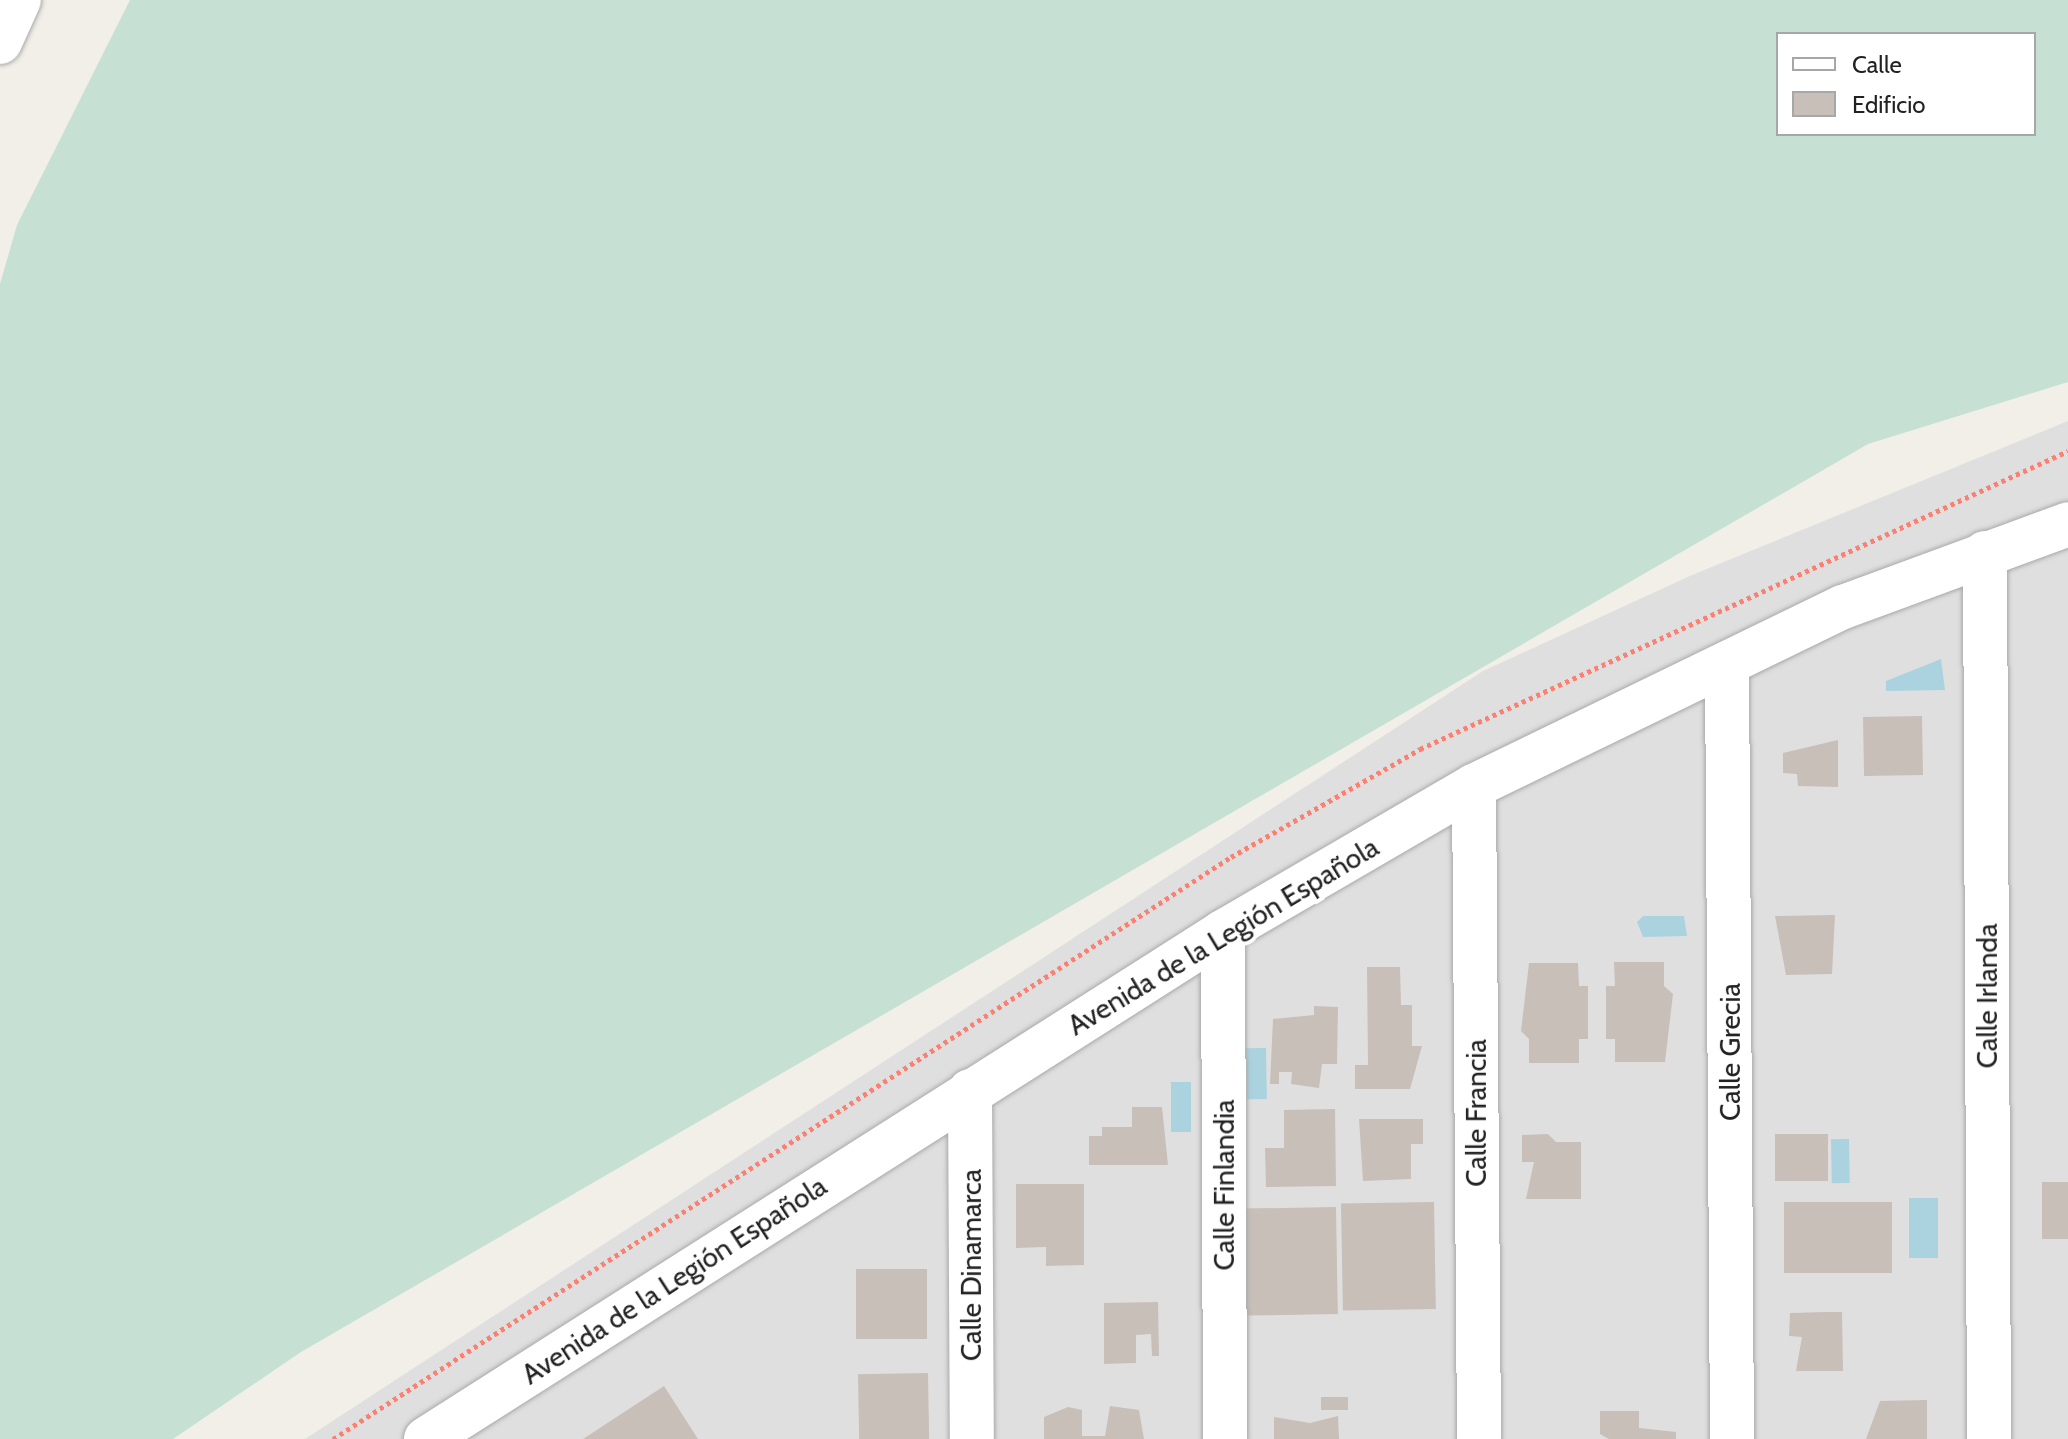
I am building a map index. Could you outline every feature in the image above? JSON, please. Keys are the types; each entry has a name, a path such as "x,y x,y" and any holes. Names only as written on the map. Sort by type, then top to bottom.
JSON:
{"street":[{"path":"0,42 19,0"},
{"name":"Avenida de la Legión Española","path":"426,1439 1223,932 1474,786 1843,607 2068,524"},
{"name":"Calle Irlanda","path":"1985,553 1989,1439"},
{"name":"Calle Grecia","path":"1727,664 1732,1439"},
{"name":"Calle Francia","path":"1474,786 1479,1439"},
{"name":"Calle Finlandia","path":"1223,932 1225,1439"},
{"name":"Calle Dinamarca","path":"970,1091 972,1439"}],"shaded area":[{"path":"2068,421 2068,1439 305,1439 1483,671 1692,575"}],"green space":[{"path":"130,0 2068,0 2068,382 1868,444 301,1352 173,1439 0,1439 0,284 17,225"}],"water":[{"path":"1941,659 1945,690 1886,691 1886,681"},
{"path":"1643,916 1684,916 1687,936 1643,937 1637,922"},
{"path":"1246,1048 1266,1048 1267,1099 1247,1099"},
{"path":"1171,1082 1191,1082 1191,1132 1171,1132"},
{"path":"1831,1139 1849,1139 1850,1183 1832,1183"},
{"path":"1909,1198 1938,1198 1938,1258 1909,1258"}],"building":[{"path":"1922,716 1923,775 1864,776 1863,717"},
{"path":"1838,740 1838,787 1798,786 1797,774 1783,773 1783,753"},
{"path":"1835,915 1832,974 1786,975 1775,916"},
{"path":"1614,962 1664,962 1664,986 1673,994 1665,1062 1615,1062 1615,1039 1606,1039 1606,986 1615,986"},
{"path":"1529,963 1578,963 1579,986 1588,986 1588,1039 1579,1039 1579,1063 1529,1063 1529,1039 1521,1031"},
{"path":"1367,967 1400,967 1401,1005 1412,1005 1412,1046 1422,1046 1410,1089 1355,1089 1355,1065 1368,1065"},
{"path":"1314,1006 1338,1007 1337,1064 1322,1064 1319,1088 1291,1084 1292,1072 1279,1072 1279,1084 1270,1084 1273,1019 1314,1015"},
{"path":"1132,1107 1162,1107 1168,1165 1089,1165 1089,1136 1102,1136 1102,1127 1132,1127"},
{"path":"1335,1109 1336,1186 1266,1187 1265,1148 1284,1148 1284,1110"},
{"path":"1359,1119 1423,1119 1423,1144 1411,1144 1411,1179 1363,1181"},
{"path":"1548,1134 1556,1142 1581,1142 1581,1199 1526,1199 1534,1162 1522,1162 1522,1135"},
{"path":"1775,1134 1828,1134 1828,1181 1775,1181"},
{"path":"2042,1182 2068,1182 2068,1239 2042,1239"},
{"path":"1016,1184 1084,1184 1084,1265 1046,1266 1046,1247 1016,1248"},
{"path":"1434,1202 1436,1309 1343,1311 1341,1204"},
{"path":"1784,1202 1892,1202 1892,1273 1784,1273"},
{"path":"1336,1207 1338,1314 1245,1316 1243,1209"},
{"path":"856,1269 927,1269 927,1339 856,1339"},
{"path":"1158,1302 1159,1356 1152,1356 1151,1334 1136,1335 1136,1363 1104,1364 1104,1303"},
{"path":"1842,1312 1843,1371 1796,1371 1802,1337 1789,1336 1790,1313"},
{"path":"928,1373 929,1439 859,1439 858,1374"},
{"path":"664,1386 698,1439 583,1439"},
{"path":"1321,1397 1348,1397 1348,1410 1321,1410"},
{"path":"1927,1400 1927,1439 1866,1439 1880,1401"},
{"path":"1110,1406 1139,1410 1144,1439 1044,1439 1044,1417 1068,1407 1082,1410 1082,1436 1105,1436"},
{"path":"1600,1411 1639,1411 1639,1428 1676,1432 1676,1439 1609,1439 1600,1434"},
{"path":"1338,1416 1339,1439 1274,1439 1274,1417 1310,1423"}]}
